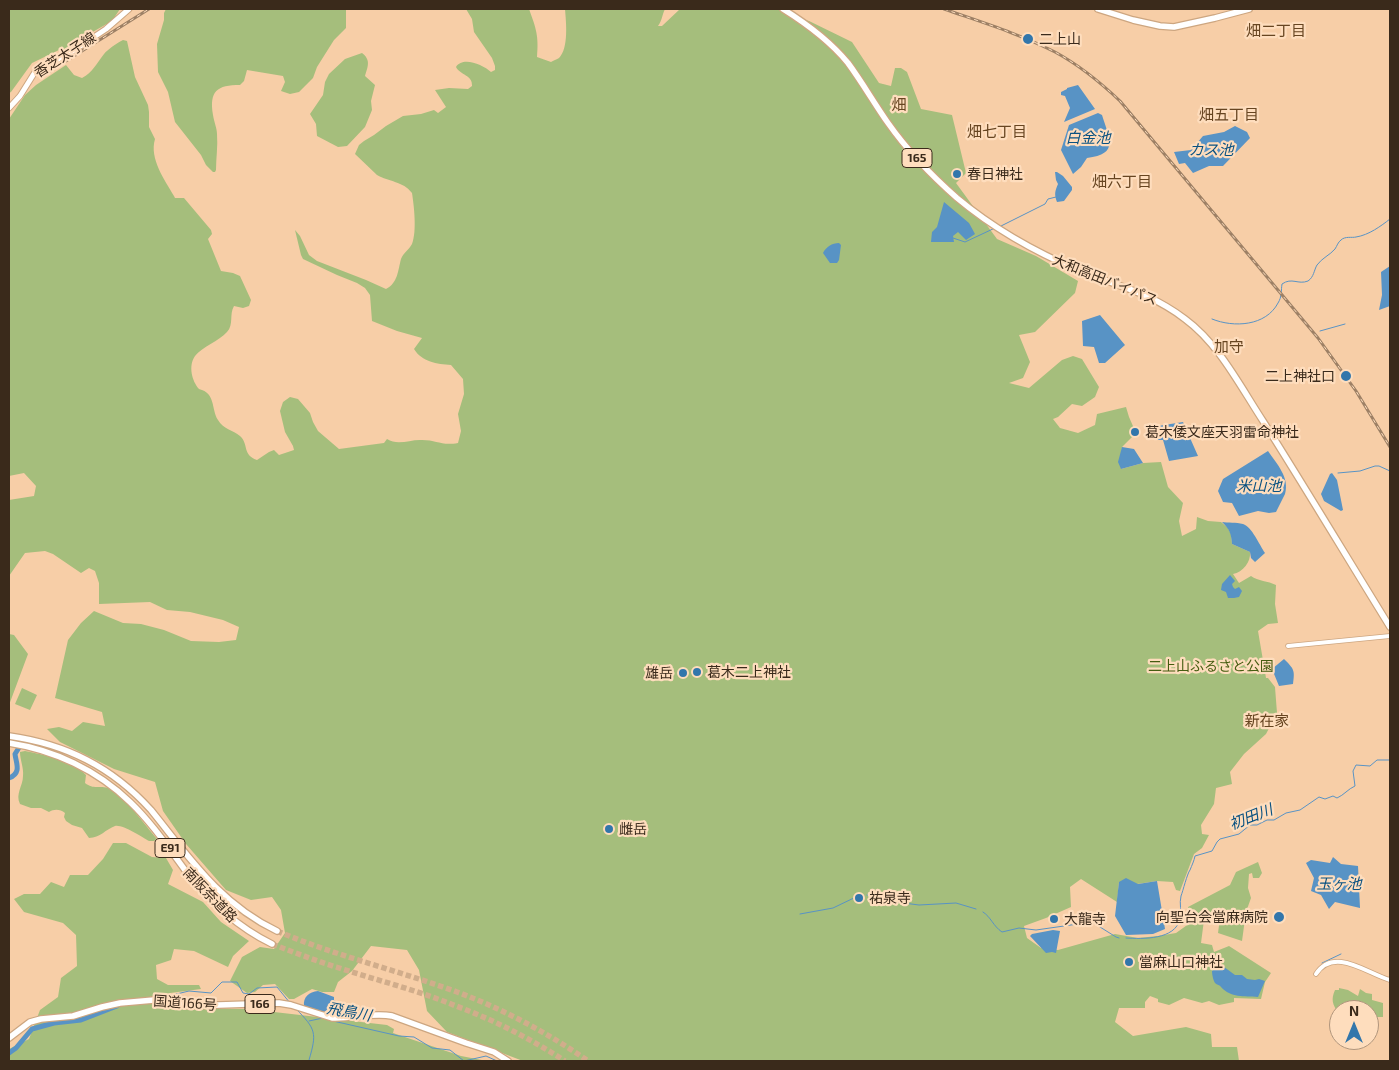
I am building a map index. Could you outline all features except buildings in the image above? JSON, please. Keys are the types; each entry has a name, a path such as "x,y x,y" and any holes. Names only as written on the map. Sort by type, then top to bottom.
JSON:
{"highway":[{"name":"大和高田バイパス","path":"783,9 821,35 847,62 888,124 922,164 956,197 1022,244 1081,271 1148,296 1164,305 1187,320 1212,345 1228,366 1390,627"},
{"path":"1098,9 1133,20 1174,27 1249,9"},
{"name":"南阪奈道路","path":"9,736 66,750 97,766 128,786 151,810 209,882 247,915 277,931"},
{"name":"南阪奈道路","path":"9,743 50,752 94,774 116,789 159,834 200,888 227,916 254,935 272,944"},
{"name":"国道166号","path":"9,1038 30,1022 40,1019 73,1016 102,1006 120,1003 154,1000 189,1006 278,1003 291,1005 332,1018 372,1014 392,1016 494,1052 508,1061"}],"main road":[{"name":"香芝太子線","path":"9,108 20,96 35,72 76,49 106,29 129,9"}],"street":[{"path":"1288,646 1390,636"},
{"path":"1316,974 1328,964 1340,961 1390,980"}],"green space":[{"path":"9,9 120,9 112,21 89,34 73,47 59,50 32,63 9,93"},
{"path":"166,9 346,9 346,28 334,40 317,67 313,78 299,92 290,94 281,91 285,82 283,76 247,70 244,81 240,85 226,86 216,91 212,100 213,115 217,129 216,170 213,172 175,122 168,92 158,72 157,44"},
{"name":"二上山ふるさと公園","path":"466,9 529,9 538,43 537,57 551,62 562,54 566,42 565,9 665,9 658,26 662,26 680,9 777,9 809,21 852,42 879,83 891,86 895,68 901,68 907,72 921,109 952,115 966,173 956,183 997,239 1036,256 1078,281 1075,293 1035,332 1019,335 1030,362 1023,378 1009,383 1029,388 1062,360 1073,356 1082,359 1099,387 1095,397 1082,406 1072,404 1058,417 1053,419 1060,428 1078,433 1095,425 1097,414 1126,407 1136,433 1122,447 1121,469 1143,463 1161,462 1168,487 1183,503 1179,521 1182,536 1196,529 1197,517 1208,521 1221,522 1228,528 1231,534 1232,544 1250,552 1246,566 1233,574 1239,583 1251,576 1276,585 1275,604 1278,623 1268,624 1258,631 1266,678 1275,687 1277,713 1266,734 1244,754 1230,772 1232,784 1216,788 1214,804 1201,825 1202,834 1209,835 1202,848 1194,854 1180,891 1176,890 1173,882 1157,881 1137,884 1119,882 1117,902 1081,879 1070,887 1071,907 1024,926 1027,938 1041,948 1058,950 1115,934 1138,938 1176,933 1190,923 1188,907 1230,885 1236,872 1258,862 1262,873 1259,878 1253,878 1252,873 1249,874 1248,888 1251,898 1246,912 1242,941 1218,933 1220,918 1204,920 1201,943 1212,945 1214,952 1229,946 1271,973 1265,982 1261,999 1234,998 1234,1002 1219,1005 1209,1001 1202,1003 1184,998 1169,1005 1158,1002 1158,999 1150,996 1145,1002 1145,1008 1119,1008 1115,1022 1133,1036 1186,1027 1211,1034 1212,1047 1237,1047 1239,1061 523,1061 447,1032 427,1011 419,970 407,950 371,946 352,971 338,982 334,992 322,992 312,989 294,999 289,999 275,984 263,985 255,992 247,993 230,981 242,957 260,947 274,949 285,933 281,910 272,897 251,900 226,890 186,844 163,811 155,782 114,769 60,742 47,729 59,727 72,731 83,722 105,726 102,712 55,698 68,640 81,623 94,611 123,623 141,624 164,630 191,641 219,642 236,640 239,627 223,620 190,612 167,610 150,602 99,604 99,583 95,571 89,568 81,573 53,554 45,551 25,553 9,576 9,500 34,496 36,486 24,473 9,476 9,119 25,95 36,85 66,65 74,75 82,78 92,70 110,48 123,40 127,41 135,77 148,105 149,127 155,139 154,154 162,176 175,198 184,198 211,230 212,234 208,239 221,271 240,276 251,300 249,306 243,308 234,306 229,329 224,335 195,356 191,369 199,389 211,398 218,420 243,439 247,452 252,458 257,460 274,450 279,455 294,450 285,432 280,411 283,402 290,397 298,399 310,413 318,431 339,449 384,443 387,439 396,442 422,440 447,444 458,443 461,431 458,414 464,394 463,379 451,365 430,362 417,353 414,349 422,338 372,321 370,295 365,288 303,259 295,230 309,255 317,261 386,289 393,283 402,257 414,239 415,219 412,193 404,186 377,175 355,154 359,145 364,141 403,116 434,110 438,113 446,107 435,90 449,88 468,89 472,86 472,82 468,77 456,67 459,64 468,62 491,72 495,70 492,58 474,32 472,19"},
{"path":"362,53 368,61 365,76 375,85 371,101 372,110 365,127 347,146 338,147 317,136 316,124 310,114 323,95 325,82 329,74 345,59"},
{"path":"9,634 14,635 28,654 9,705"},
{"path":"22,688 37,695 30,710 15,704"},
{"path":"25,751 49,756 73,765 86,775 85,783 88,785 105,787 114,791 134,810 157,839 149,841 132,831 118,826 112,827 96,837 89,838 82,828 66,821 65,813 63,812 53,810 49,812 41,808 31,808 20,804 18,797 23,773 20,752"},
{"path":"113,843 126,843 152,857 166,858 173,870 168,884 203,902 221,922 249,941 233,956 228,967 194,951 174,949 171,960 156,965 157,979 168,985 199,985 201,989 170,993 169,1008 248,1009 387,1025 394,1029 393,1033 461,1056 487,1061 9,1061 9,1049 29,1039 40,1010 58,997 61,978 77,966 76,935 63,923 24,912 14,899 24,894 40,894 51,882 64,887 70,875 88,875 103,859"},
{"path":"1339,988 1348,990 1358,996 1360,989 1372,994 1372,1000 1333,1000 1335,990 1339,990"},
{"path":"1379,1002 1383,1003 1383,1017 1379,1017"}],"water":[{"path":"1078,85 1095,109 1064,122 1070,108 1065,96 1061,95 1061,92"},
{"name":"白金池","path":"1098,113 1102,115 1109,138 1110,144 1108,149 1097,156 1087,158 1073,174 1061,150 1069,125"},
{"name":"カス池","path":"1235,126 1247,132 1250,138 1223,166 1209,166 1193,173 1185,163 1179,164 1174,152 1191,150 1203,136 1224,132"},
{"path":"1055,172 1063,176 1072,187 1064,201 1057,202 1056,199 1055,193 1058,184"},
{"path":"944,202 969,223 975,234 966,240 958,232 953,236 954,242 931,242 932,232 937,227"},
{"path":"839,243 841,245 839,260 837,263 830,263 823,253 830,246"},
{"path":"1390,266 1390,306 1379,310 1382,295 1381,272"},
{"path":"1100,315 1125,345 1105,363 1099,363 1094,347 1083,346 1082,321"},
{"path":"1183,422 1198,456 1169,461 1163,440 1157,440 1158,426"},
{"path":"1122,447 1134,449 1143,463 1121,469 1118,462"},
{"name":"米山池","path":"1268,451 1279,466 1286,482 1285,494 1276,512 1258,511 1239,516 1232,503 1223,502 1218,491 1223,479"},
{"path":"1332,473 1337,480 1343,510 1341,511 1324,501 1321,494"},
{"path":"1222,522 1240,523 1246,526 1265,553 1255,562 1251,558 1250,552 1232,544 1230,532"},
{"path":"1230,575 1235,581 1232,584 1233,587 1235,589 1239,587 1242,591 1239,597 1228,598 1226,592 1221,590 1222,584"},
{"path":"1284,659 1293,670 1293,684 1279,686 1272,669"},
{"name":"玉ヶ池","path":"1333,857 1341,864 1358,866 1360,908 1335,902 1329,909 1321,895 1311,891 1314,878 1306,863 1311,860 1330,863"},
{"path":"1126,878 1138,884 1157,881 1165,929 1153,934 1126,935 1115,916 1119,882"},
{"path":"1053,930 1060,931 1056,953 1046,953 1030,936"},
{"path":"1220,964 1235,975 1242,975 1247,979 1265,981 1258,997 1233,995 1215,983 1212,971"},
{"path":"318,991 334,997 334,1000 338,1002 324,1012 304,1006 304,1000 307,996 312,992"}],"waterway":[{"path":"1001,226 1045,204 1048,199 1056,197"},
{"path":"1212,319 1230,324 1258,321 1273,311 1281,296 1282,284 1289,281 1308,281 1312,278 1319,263 1335,249 1339,242 1346,238 1366,234 1390,219"},
{"path":"953,238 965,242 995,228"},
{"path":"1320,331 1345,324"},
{"path":"1338,473 1360,471 1375,466 1390,471"},
{"path":"9,778 17,771 15,754 20,743"},
{"name":"初田川","path":"1126,938 1158,937 1172,931 1177,926 1181,916 1181,896 1195,856 1212,851 1220,839 1239,834 1250,825 1274,820 1286,813 1300,810 1319,797 1325,799 1333,796 1337,798 1355,786 1353,771 1356,765 1370,766 1377,760 1390,760"},
{"name":"初田川","path":"867,895 884,899"},
{"name":"初田川","path":"800,914 833,908 858,896 864,896"},
{"name":"初田川","path":"896,902 919,905 956,903 976,909"},
{"name":"初田川","path":"983,912 1002,932 1019,928 1036,930 1092,922 1119,938"},
{"path":"1322,963 1341,954"},
{"name":"飛鳥川","path":"160,998 189,991 211,993 222,982 237,982 243,993 249,994 257,988 277,987 290,1003"},
{"name":"飛鳥川","path":"9,1053 16,1048 32,1029 54,1023 81,1020 117,1006"},
{"path":"296,1009 308,1022 313,1032 314,1037 310,1061"},
{"name":"飛鳥川","path":"309,1021 323,1018 329,1020"},
{"name":"飛鳥川","path":"333,1021 399,1036 414,1037 432,1048 450,1050 464,1061 486,1056 497,1061"}],"tunnel":[{"path":"277,931 322,948 434,984 491,1006 525,1022 588,1061"},
{"path":"272,944 470,1011 512,1030 565,1061"}],"railway":[{"path":"42,76 149,9"},
{"path":"944,9 1014,34 1055,52 1089,74 1120,101 1318,338 1356,391 1390,447"}],"place":[{"name":"二上山","path":"1028,39"},
{"name":"春日神社","path":"957,174"},
{"name":"二上神社口","path":"1346,376"},
{"name":"葛木倭文座天羽雷命神社","path":"1135,432"},
{"name":"葛木二上神社","path":"697,672"},
{"name":"雄岳","path":"683,673"},
{"name":"雌岳","path":"609,829"},
{"name":"祐泉寺","path":"859,898"},
{"name":"向聖台会當麻病院","path":"1279,917"},
{"name":"大龍寺","path":"1054,919"},
{"name":"當麻山口神社","path":"1129,962"}],"district":[{"name":"畑二丁目","path":"1276,31"},
{"name":"畑","path":"899,105"},
{"name":"畑五丁目","path":"1229,115"},
{"name":"畑七丁目","path":"997,132"},
{"name":"畑六丁目","path":"1122,182"},
{"name":"加守","path":"1229,347"},
{"name":"新在家","path":"1267,721"}]}
